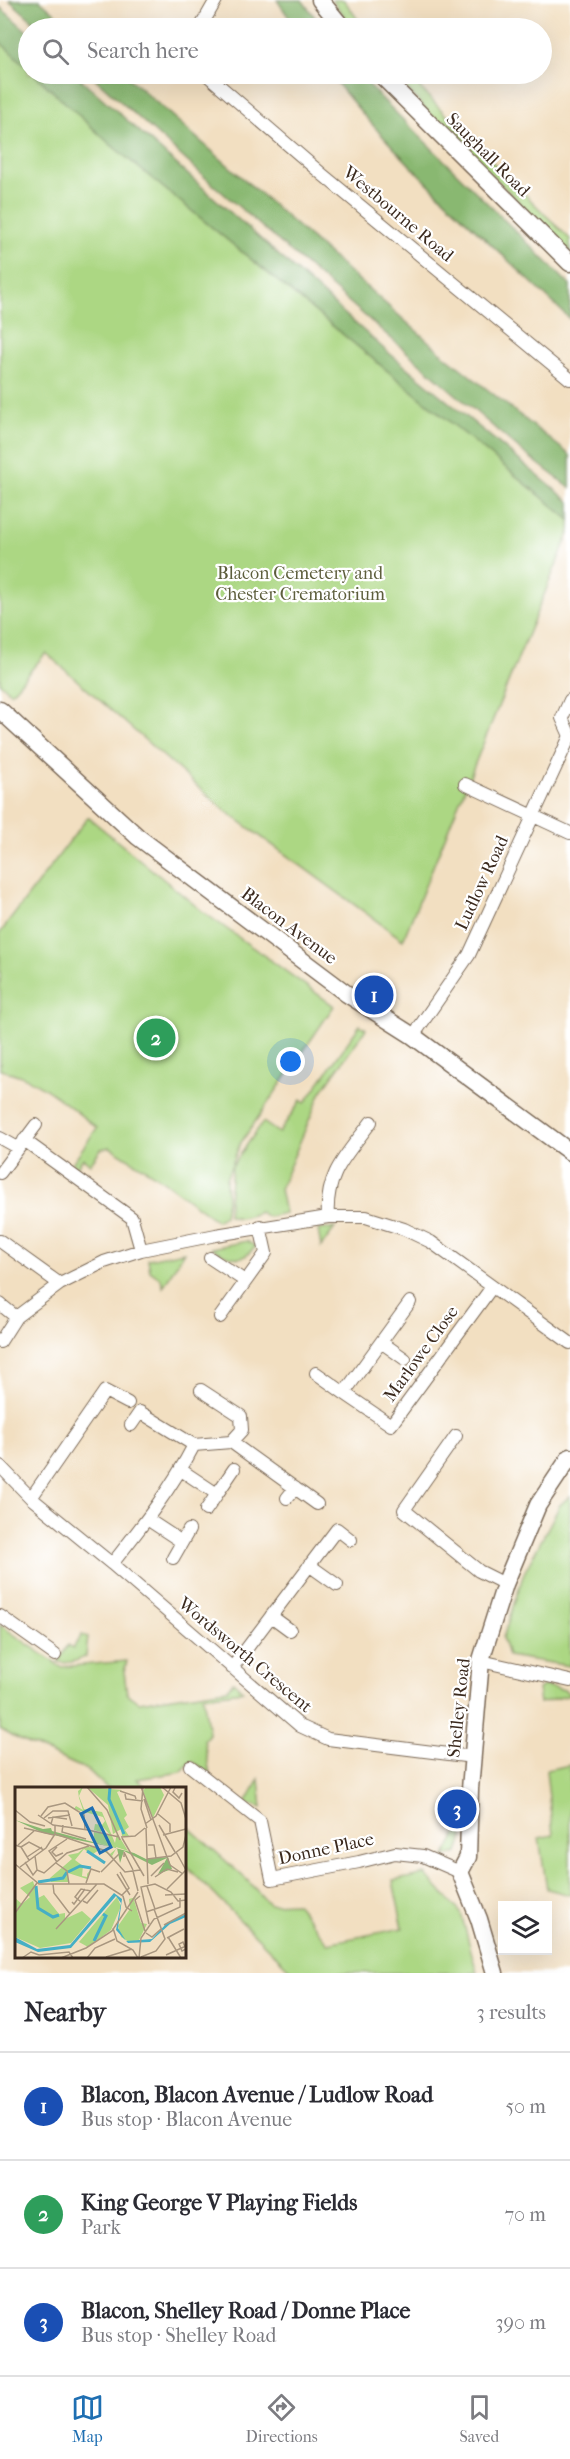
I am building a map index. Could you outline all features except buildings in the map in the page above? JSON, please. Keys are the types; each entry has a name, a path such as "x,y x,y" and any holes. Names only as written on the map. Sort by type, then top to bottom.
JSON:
{"street":[{"path":"206,18 216,0"},
{"path":"320,0 335,18"},
{"name":"Westbourne Road","path":"217,84 322,175 570,379"},
{"name":"Saughall Road","path":"390,84 570,263"},
{"name":"Ludlow Road","path":"413,1036 469,955 570,736 562,718 570,700"},
{"name":"Blacon Avenue","path":"0,710 138,837 347,993 413,1036 570,1152"},
{"path":"465,784 570,833"},
{"path":"328,1217 327,1201 333,1175 371,1122"},
{"path":"0,1173 36,1125"},
{"path":"0,1138 21,1144 132,1218 141,1250"},
{"path":"0,1342 16,1317 60,1284 94,1266 141,1250 260,1226 328,1217 366,1217 404,1229 431,1242 570,1343"},
{"path":"219,1317 266,1253 260,1226"},
{"path":"0,1241 60,1284"},
{"path":"210,1258 245,1281"},
{"name":"Marlowe Close","path":"316,1373 391,1425 492,1287"},
{"path":"344,1393 410,1302"},
{"path":"0,1304 16,1317"},
{"name":"Marlowe Close","path":"381,1342 405,1359"},
{"path":"31,1498 105,1391 128,1404"},
{"path":"204,1395 241,1416 242,1430 231,1442"},
{"path":"131,1425 140,1412 194,1445 231,1442 317,1504"},
{"path":"456,1436 404,1510 479,1571 506,1584"},
{"path":"112,1564 181,1470 194,1445"},
{"name":"Shelley Road","path":"460,1872 468,1857 481,1661 506,1584 538,1505 570,1457"},
{"name":"Wordsworth Crescent","path":"0,1466 31,1498 112,1564 300,1726 328,1739 473,1757"},
{"path":"206,1509 234,1469"},
{"path":"181,1470 217,1494"},
{"path":"287,1498 295,1488"},
{"path":"147,1519 182,1542"},
{"path":"232,1668 337,1529 351,1540"},
{"path":"173,1558 189,1530"},
{"path":"309,1565 337,1585"},
{"path":"0,1616 54,1655"},
{"path":"271,1616 290,1630"},
{"path":"481,1661 570,1681"},
{"name":"Donne Place","path":"190,1766 260,1821 272,1879 395,1853 423,1856 460,1872"},
{"path":"460,1872 479,1919 495,1973"}],"green space":[{"path":"9,0 40,0 61,18 30,18"},
{"path":"277,0 302,0 316,18 289,18"},
{"path":"332,0 344,0 357,18 346,18"},
{"path":"0,7 18,23 18,59 0,42"},
{"name":"Blacon Cemetery and Chester Crematorium","path":"0,42 18,59 18,84 45,84 110,144 570,520 570,531 403,940 227,812 46,653 11,693 0,683"},
{"path":"45,84 86,84 383,348 570,502 570,520 110,144"},
{"path":"101,84 135,84 444,355 570,455 570,488 519,449 209,181"},
{"path":"338,84 368,84 570,285 570,319 415,170"},
{"path":"403,84 417,84 570,239 570,253 428,112"},
{"path":"88,817 202,911 334,1006 240,1144 226,1179 227,1200 224,1216 217,1221 155,1175 110,1147 101,1149 90,1164 83,1158 77,1167 72,1163 97,1128 39,1085 14,1073 0,1070 0,933"},
{"path":"360,1025 366,1029 321,1092 280,1189 285,1213 267,1217 260,1212 240,1218 228,1215 232,1166 263,1122 279,1133 301,1100 305,1103"},
{"path":"335,1228 321,1247 318,1230"},
{"path":"247,1241 256,1247 247,1255 238,1258 212,1248"},
{"path":"184,1252 163,1287 161,1279 150,1271 148,1259"},
{"path":"570,1496 570,1666 508,1656 503,1638 524,1573 560,1505"},
{"path":"0,1625 61,1667 127,1661 124,1672 127,1693 139,1702 227,1689 233,1682 243,1691 203,1696 209,1734 204,1740 210,1775 192,1761 181,1772 137,1779 146,1787 106,1787 89,1771 0,1729"},
{"path":"82,1635 88,1637 86,1656 73,1662 58,1662 68,1645 73,1648"},
{"path":"544,1686 565,1690 570,1695 540,1703 538,1689"},
{"path":"570,1765 570,1895 547,1889 539,1838 553,1835 546,1770"},
{"path":"259,1779 262,1808 246,1803"},
{"path":"186,1825 247,1880 269,1904 296,1903 328,1943 403,1928 393,1881 425,1874 461,1913 477,1973 293,1973 186,1866"},
{"path":"461,1825 463,1836 458,1853 445,1856"}],"place":[{"name":"Blacon, Blacon Avenue / Ludlow Road","path":"374,995"},
{"name":"King George V Playing Fields","path":"156,1038"},
{"name":"Blacon, Shelley Road / Donne Place","path":"457,1809"}]}
